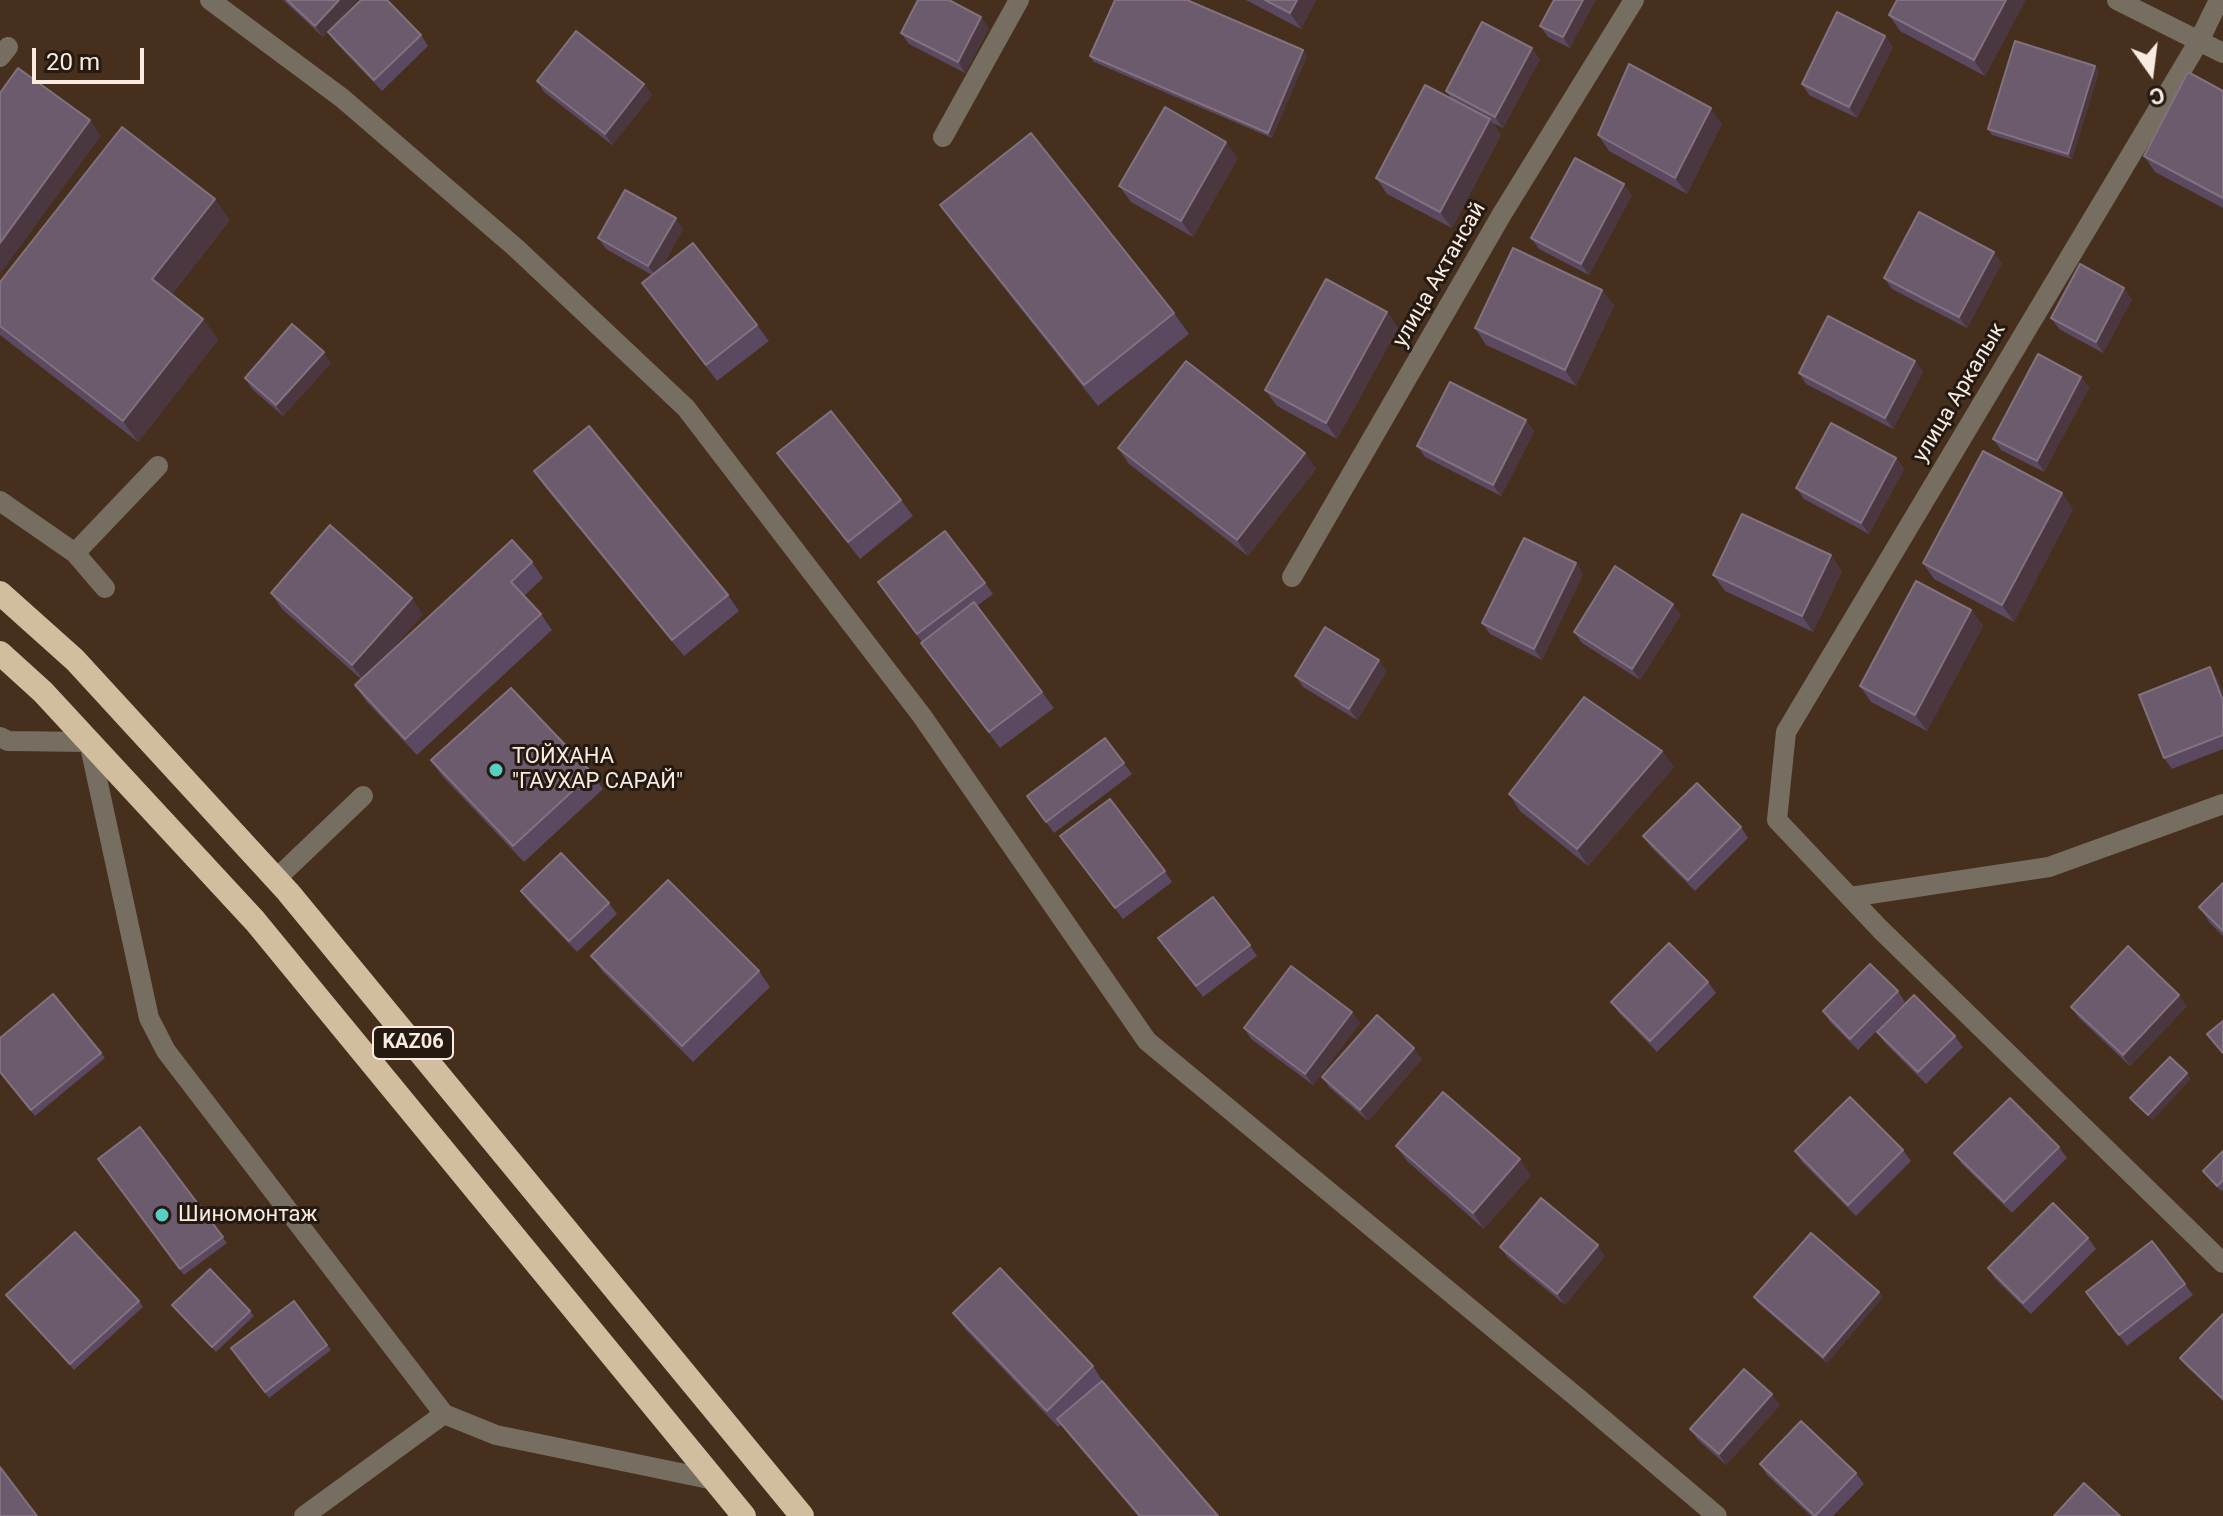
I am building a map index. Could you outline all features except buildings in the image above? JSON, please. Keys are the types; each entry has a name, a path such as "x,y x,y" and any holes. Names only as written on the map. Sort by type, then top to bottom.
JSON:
{"highway":[{"name":"KАZ06","path":"0,593 75,660 276,879 802,1516"},
{"name":"KАZ06","path":"0,653 43,692 255,921 744,1516"}],"street":[{"path":"210,0 342,98 516,248 686,408 922,716 1147,1041 1717,1516"},
{"path":"943,137 1019,0"},
{"name":"улица Актансай","path":"1292,577 1502,214 1634,0"},
{"path":"2117,0 2223,53"},
{"name":"улица Аркалык","path":"1850,897 1777,820 1786,732 2199,41 2219,0"},
{"path":"75,553 158,466"},
{"path":"0,501 75,553 105,588"},
{"path":"0,737 8,741 89,742 149,1018 166,1051 444,1414 496,1435 714,1480"},
{"path":"276,879 363,796"},
{"path":"1850,897 2049,867 2223,804"},
{"path":"1850,897 2223,1263"},
{"path":"304,1516 444,1414"}],"place":[{"name":"ТОЙХАНА \"ГАУХАР САРАЙ\"","path":"496,770"},
{"name":"Шиномонтаж","path":"162,1215"}]}
